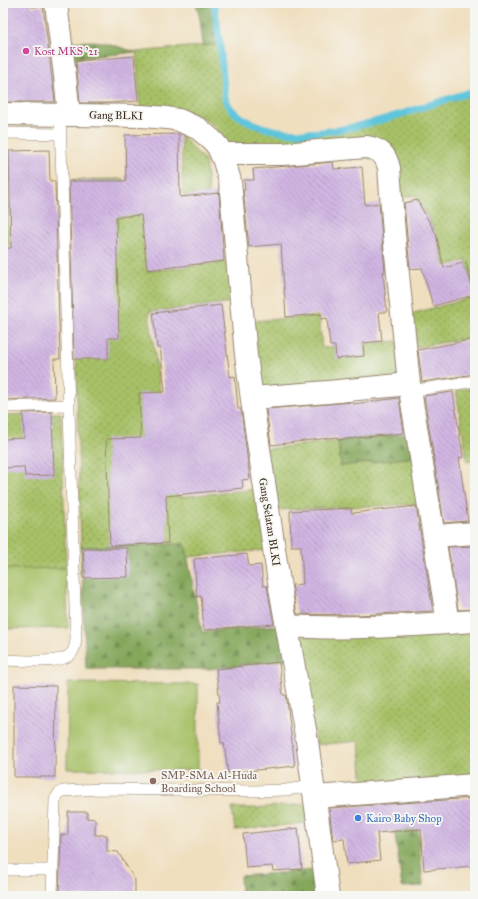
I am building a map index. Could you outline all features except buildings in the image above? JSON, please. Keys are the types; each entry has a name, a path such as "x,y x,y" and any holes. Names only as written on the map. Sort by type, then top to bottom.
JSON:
{"street":[{"path":"56,3 64,61 63,121"},
{"name":"Gang BLKI","path":"3,114 63,121 142,116 179,120 199,129 206,134 220,151"},
{"path":"220,151 283,154 366,147 378,150 387,160 410,387 448,623"},
{"name":"Gang Selatan BLKI","path":"220,151 230,181 246,355 271,530 307,741 328,896"},
{"path":"252,398 410,387"},
{"path":"434,536 475,533"},
{"path":"288,626 334,628 475,621"},
{"path":"314,791 475,785"}],"lane":[{"path":"3,133 63,121 68,405 76,628 75,648 72,653 61,659 3,660"},
{"path":"410,387 475,381"},
{"path":"3,407 68,405"},
{"path":"52,896 55,800 59,793 63,791 100,789 314,791"},
{"path":"3,870 53,870"}],"green space":[{"path":"196,3 214,3 220,44 203,46 200,19"},
{"path":"69,42 103,42 136,52 71,59"},
{"path":"220,44 225,99 231,110 251,123 285,133 303,134 338,130 475,91 475,294 466,260 445,266 436,233 415,195 399,198 396,164 307,144 230,145 216,128 199,116 180,110 140,107 136,52"},
{"path":"181,135 205,161 209,193 183,196"},
{"path":"124,179 125,201 151,201 148,231 148,271 228,262 233,302 149,312 159,384 178,497 257,489 267,550 188,557 185,544 81,547 73,180"},
{"path":"3,180 7,180 9,246 3,246"},
{"path":"475,297 475,337 412,348 410,314"},
{"path":"319,316 322,348 397,341 401,378 257,390 251,321"},
{"path":"475,388 475,461 467,462 456,390"},
{"path":"61,413 66,568 3,569 3,415"},
{"path":"410,433 414,457 341,466 338,441"},
{"path":"338,441 341,466 414,457 422,504 275,510 265,449"},
{"path":"185,544 202,632 280,625 286,660 209,669 86,669 81,547"},
{"path":"66,568 68,628 3,629 3,569"},
{"path":"475,629 475,776 363,784 359,741 316,745 300,636"},
{"path":"68,683 198,684 198,770 67,769"},
{"path":"415,795 423,886 402,887 390,796"},
{"path":"306,804 308,823 235,830 232,808"},
{"path":"314,870 317,896 241,896 240,876"}],"waterway":[{"path":"214,3 225,97 229,106 235,113 252,123 277,131 305,133 334,131 393,117 475,91"}],"place":[{"name":"Kost MKS '21","path":"26,51"},
{"name":"SMP-SMA Al-Huda Boarding School","path":"153,781"},
{"name":"Kairo Baby Shop","path":"358,818"}]}
